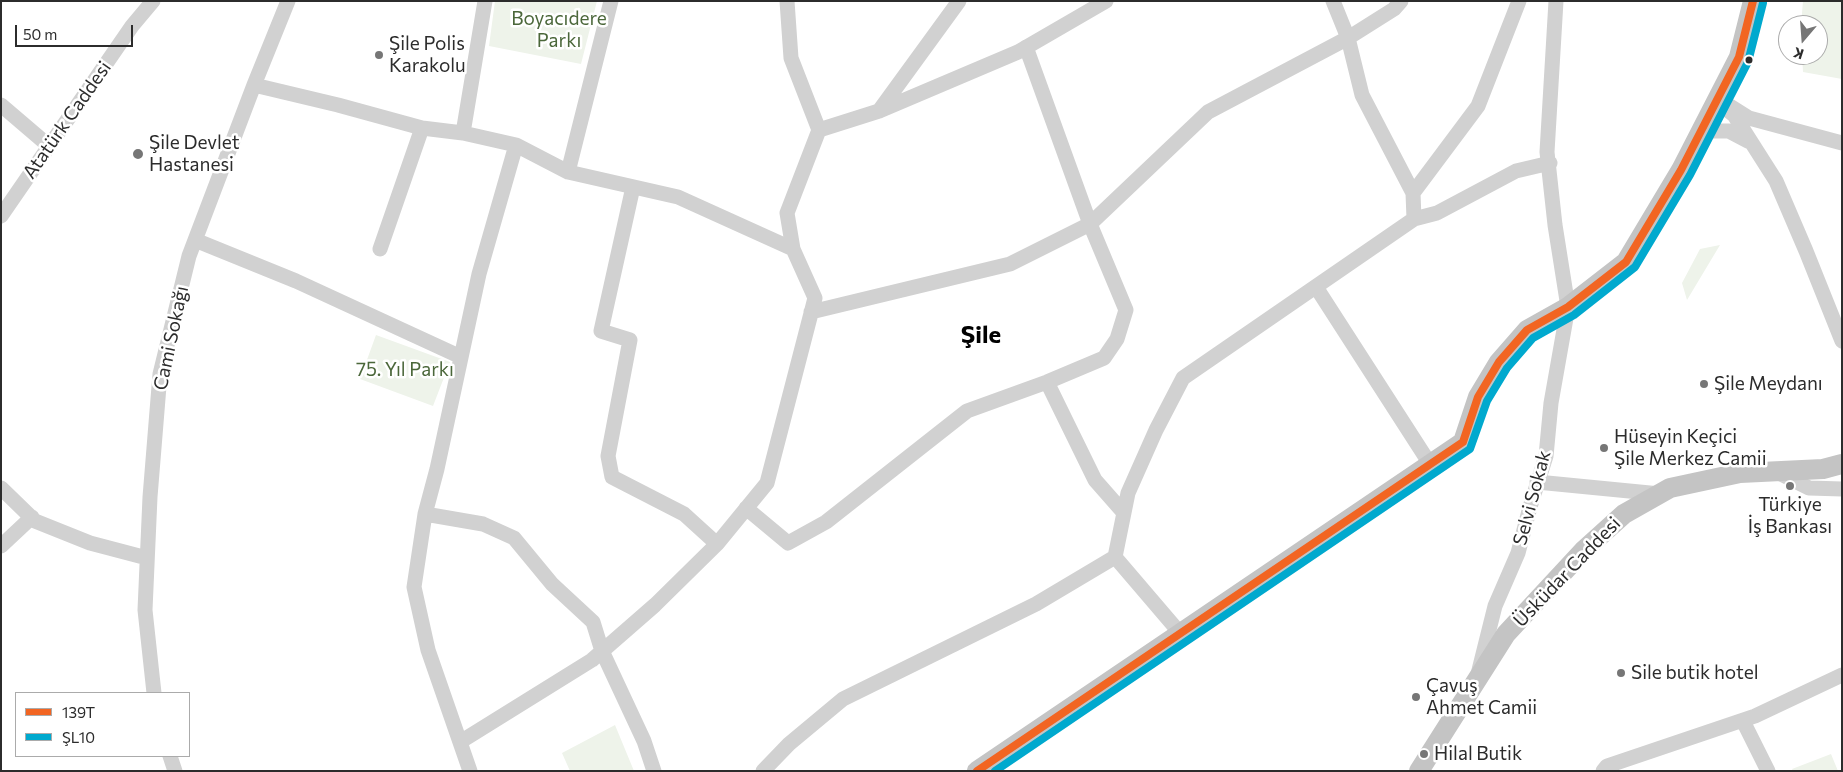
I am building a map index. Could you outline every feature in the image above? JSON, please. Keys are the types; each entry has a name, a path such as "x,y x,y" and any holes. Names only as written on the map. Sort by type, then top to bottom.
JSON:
{"main road":[{"path":"977,771 1463,442 1478,398 1499,362 1527,330 1568,307 1626,262 1681,170 1739,57 1753,1"},
{"name":"Üsküdar Caddesi","path":"1419,771 1506,634 1583,551 1624,514 1670,488 1740,473 1823,469 1842,464"}],"street":[{"name":"Atatürk Caddesi","path":"1,216 132,26 152,1"},
{"name":"Cami Sokağı","path":"154,692 145,610 150,497 160,374 189,256 288,1"},
{"path":"463,133 485,1"},
{"path":"568,172 611,1"},
{"path":"460,742 592,660 655,605 717,544 767,483 814,298 793,249 787,213 819,130 791,58 787,1"},
{"path":"879,111 959,1"},
{"path":"819,130 879,111 1026,47 1106,1"},
{"path":"1333,1 1348,38 1362,95 1413,193 1414,219"},
{"path":"811,312 1010,264 1090,224 1208,112 1348,38 1394,9 1401,1"},
{"path":"1413,193 1478,106 1519,1"},
{"name":"Selvi Sokak","path":"1475,684 1495,606 1518,553 1546,456 1551,403 1568,307 1555,225 1550,163 1547,152 1556,1"},
{"path":"746,508 788,544 826,522 967,411 1047,382 1104,358 1117,339 1126,310 1090,224 1026,47"},
{"path":"254,86 338,105 422,128 463,133 516,145 568,172 678,197 793,249"},
{"path":"1716,101 1734,115 1776,181 1842,341"},
{"path":"1716,101 1732,106 1749,118 1842,143"},
{"path":"1,105 49,146"},
{"path":"380,249 422,128"},
{"path":"1698,137 1709,132 1728,130 1750,142"},
{"path":"470,771 428,650 414,587 425,514 479,274 516,145"},
{"path":"763,771 789,744 843,699 1036,604 1115,557 1128,494 1156,430 1183,378 1414,219 1437,213 1516,170 1550,163"},
{"path":"633,187 601,331 630,340 608,456 612,477 684,514 717,544"},
{"path":"195,240 296,281 461,357"},
{"path":"1316,287 1430,464"},
{"path":"1047,382 1095,480 1124,512"},
{"path":"1775,471 1809,488 1842,489"},
{"path":"1537,482 1660,494"},
{"path":"1,488 35,520 90,543 147,558"},
{"path":"425,514 483,524 514,538 552,584 593,622 602,651 644,742 654,771"},
{"path":"1,546 32,517"},
{"path":"1115,557 1180,633"},
{"path":"1603,771 1607,766 1755,716 1842,675"},
{"path":"1743,720 1768,771"},
{"path":"170,757 175,771"}],"green space":[{"name":"Boyacıdere Parkı","path":"495,1 597,1 581,64 489,46"},
{"path":"1803,1 1842,1 1842,79 1803,72 1803,65 1828,65 1828,15 1802,15"},
{"path":"1720,245 1687,300 1682,283 1700,249"},
{"name":"75. Yıl Parkı","path":"376,335 450,362 433,406 360,379"},
{"path":"615,725 634,771 570,771 562,753"},
{"path":"1831,754 1838,771 1793,771 1792,769"}],"transit line":[{"name":"139T","path":"977,771 1463,442 1478,397 1499,362 1527,330 1568,307 1626,262 1681,170 1739,57 1753,1"},
{"name":"ŞL10","path":"995,771 1470,449 1487,401 1507,368 1533,338 1574,315 1635,267 1690,175 1748,62 1763,3"}],"place":[{"name":"Şile Polis Karakolu","path":"379,55"},
{"name":"Şile Devlet Hastanesi","path":"138,154"},
{"name":"Şile Meydanı","path":"1704,384"},
{"name":"Hüseyin Keçici Şile Merkez Camii","path":"1604,448"},
{"name":"Türkiye İş Bankası","path":"1790,486"},
{"name":"Sile butik hotel","path":"1621,673"},
{"name":"Çavuş Ahmet Camii","path":"1416,697"},
{"name":"Hilal Butik","path":"1424,754"}],"district":[{"name":"Şile","path":"981,335"}]}
